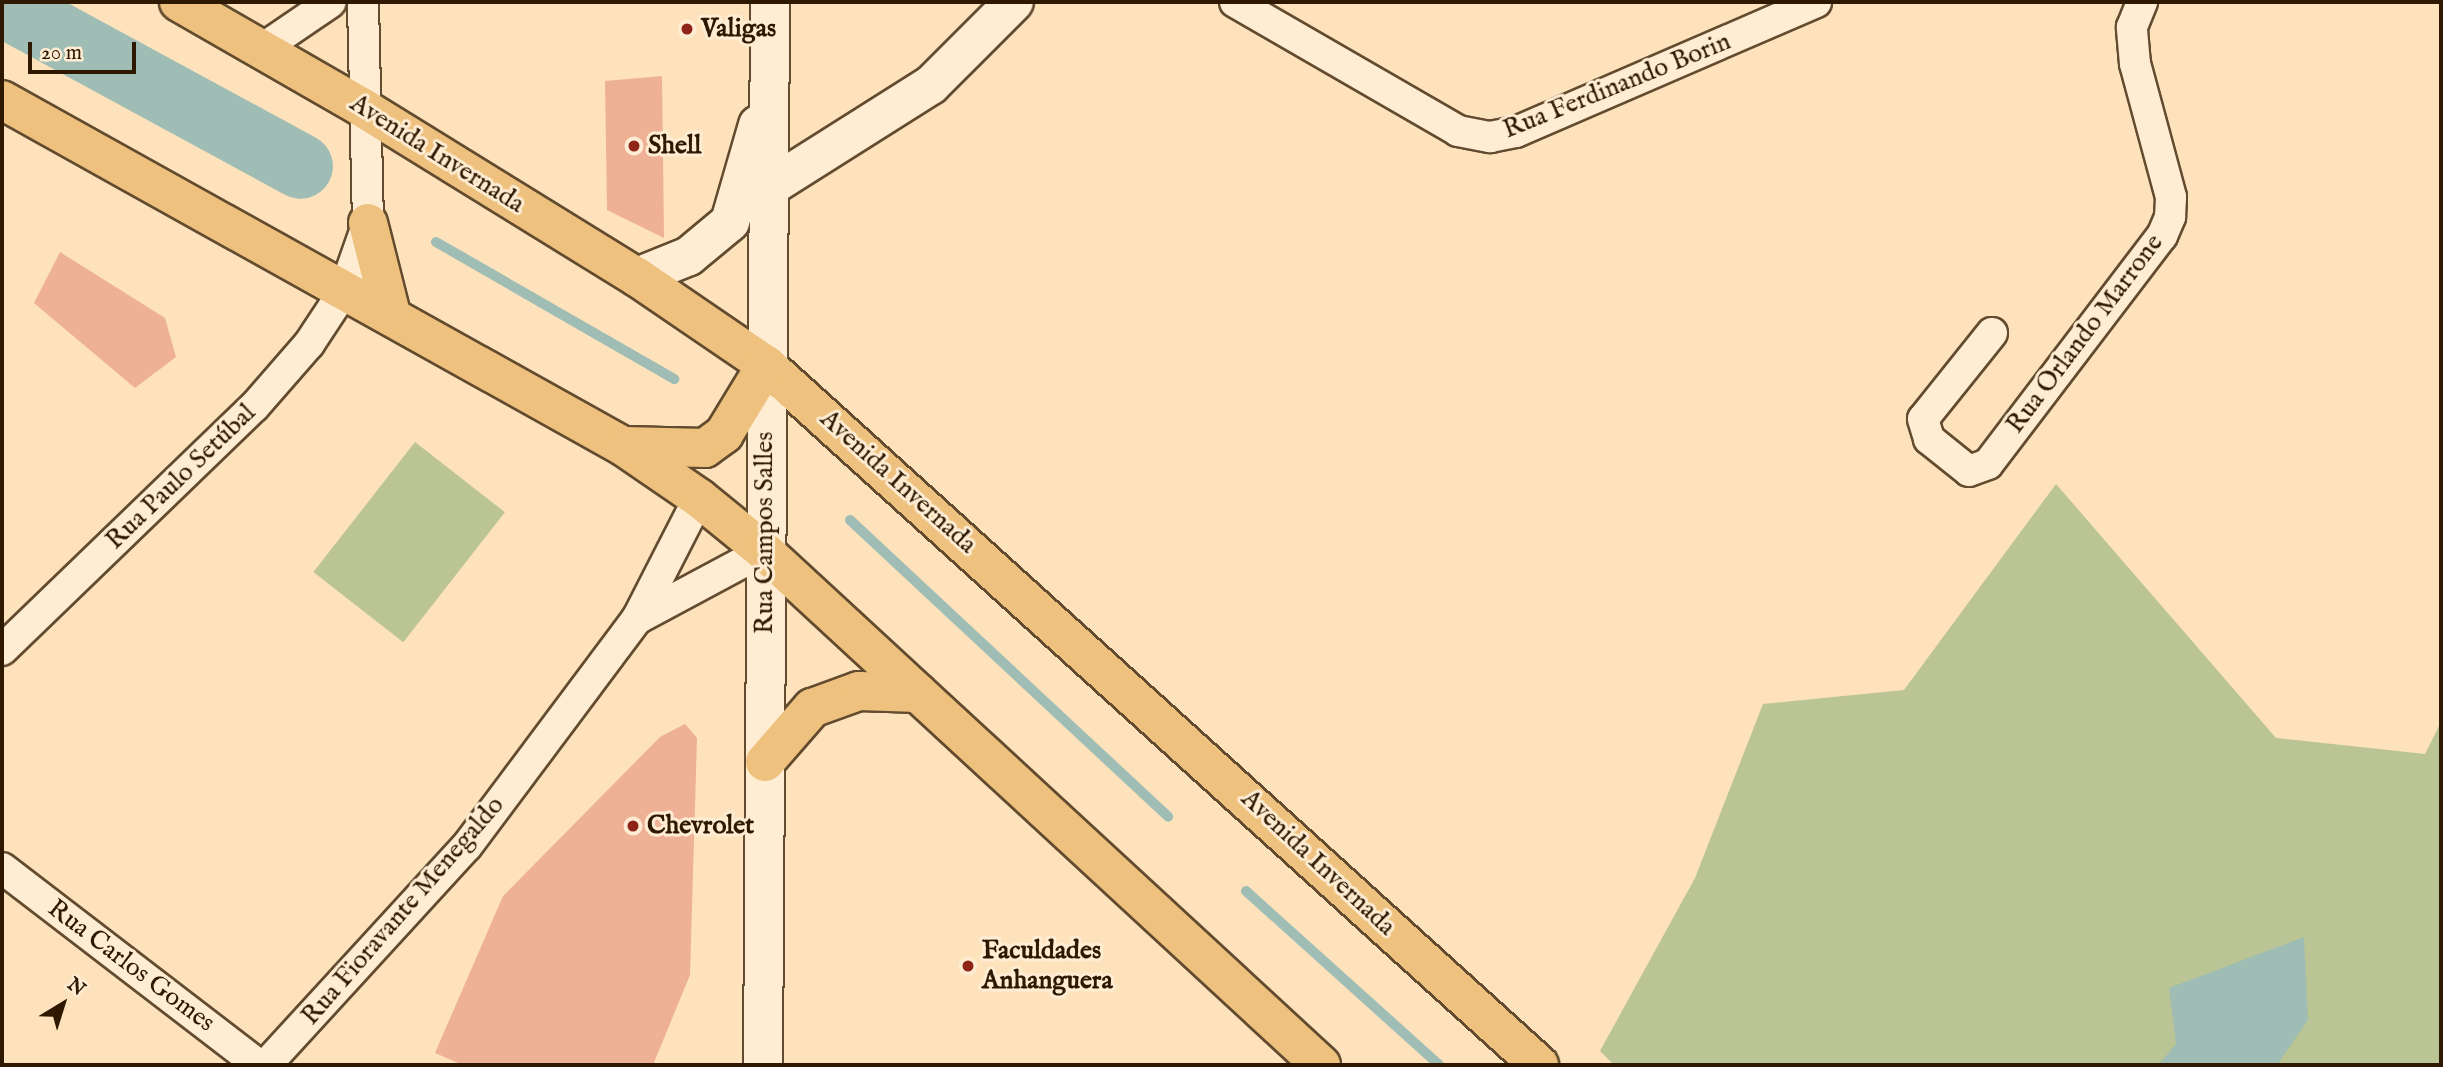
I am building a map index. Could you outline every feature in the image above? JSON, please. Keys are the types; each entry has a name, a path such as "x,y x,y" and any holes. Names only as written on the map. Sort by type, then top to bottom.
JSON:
{"main road":[{"name":"Avenida Invernada","path":"179,2 363,107 637,277 766,365 1539,1065"},
{"name":"Rua Campos Salles","path":"763,1065 764,551 771,186 767,96 770,2"},
{"path":"771,186 930,85 1014,2"},
{"path":"637,277 689,256 730,222 767,96"},
{"path":"2,100 391,314 623,446 699,498 764,551 1321,1065"},
{"path":"368,223 391,314"},
{"path":"623,446 705,448 724,434 766,365"},
{"path":"765,762 812,708 859,691 918,693"}],"street":[{"path":"262,49 331,2"},
{"path":"363,2 363,107 368,223"},
{"name":"Rua Ferdinando Borin","path":"1235,2 1458,131 1490,137 1516,132 1816,2"},
{"name":"Rua Orlando Marrone","path":"1992,333 1923,419 1928,439 1969,471 1988,464 2162,236 2170,217 2171,197 2135,64 2132,27 2143,2"},
{"name":"Rua Paulo Setúbal","path":"2,650 254,407 309,344 344,290 368,223"},
{"name":"Rua Fioravante Menegaldo","path":"266,1065 467,846 637,619 699,498"},
{"name":"Rua Fioravante Menegaldo","path":"637,619 764,551"},
{"name":"Rua Carlos Gomes","path":"2,867 259,1065"}],"green space":[{"path":"415,442 505,512 403,642 313,572"},
{"path":"2056,484 2276,738 2425,754 2441,722 2441,1065 1614,1065 1600,1051 1695,878 1763,704 1904,690"}],"water":[{"path":"2304,937 2308,1020 2277,1065 2158,1065 2176,1044 2169,988"}],"building":[{"name":"Shell","path":"662,76 664,238 607,210 605,81"},
{"path":"60,252 165,318 176,357 135,388 34,303"},
{"name":"Chevrolet","path":"685,724 697,738 690,975 653,1065 463,1065 435,1053 503,896 660,737"}],"waterway":[{"path":"2,4 300,166"},
{"path":"436,242 674,379"},
{"path":"850,520 1168,817"},
{"path":"1246,891 1439,1065"}],"place":[{"name":"Valigas","path":"687,29"},
{"name":"Shell","path":"634,146"},
{"name":"Chevrolet","path":"633,826"},
{"name":"Faculdades Anhanguera","path":"968,966"}]}
